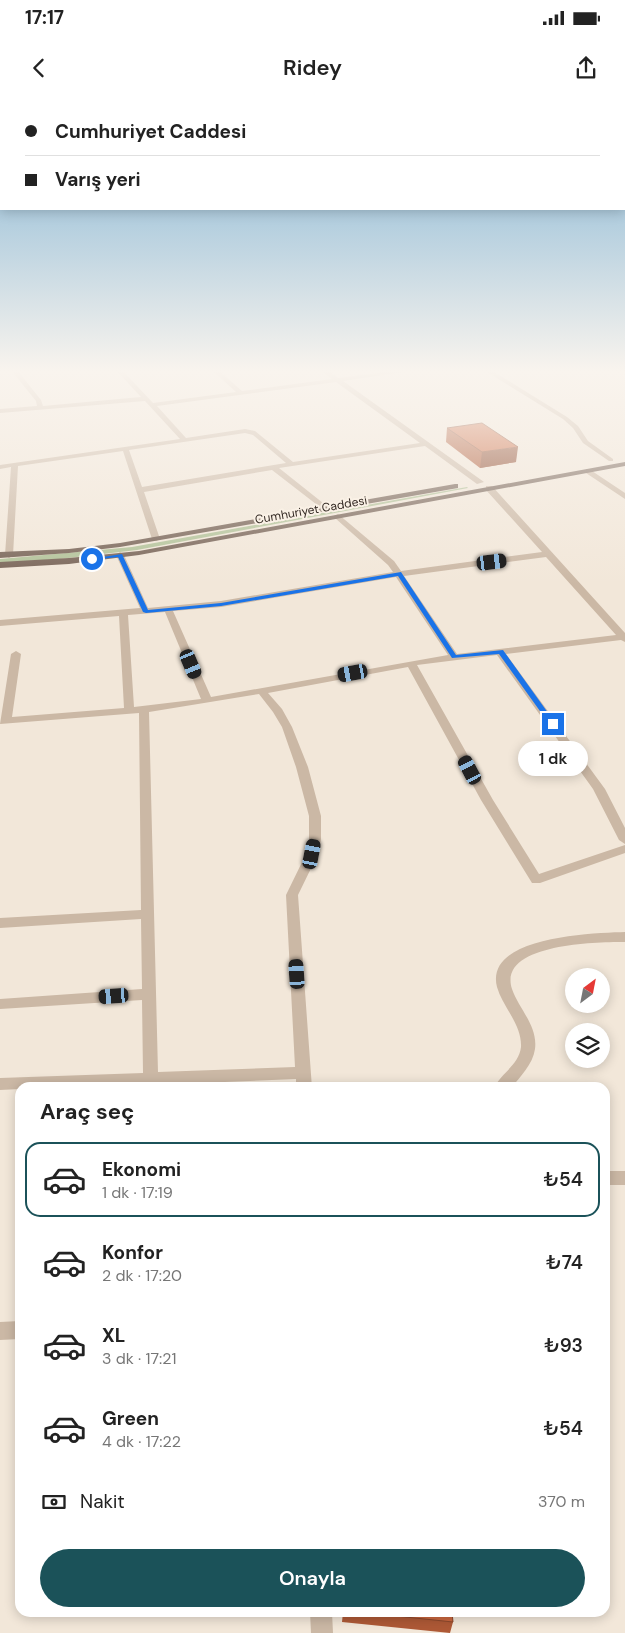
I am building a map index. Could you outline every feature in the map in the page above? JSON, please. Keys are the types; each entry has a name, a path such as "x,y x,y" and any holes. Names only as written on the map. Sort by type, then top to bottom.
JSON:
{"main road":[{"name":"Cumhuriyet Caddesi","path":"4,555 92,549 625,458"},
{"name":"Cumhuriyet Caddesi","path":"0,566 120,555 625,464"},
{"path":"480,482 489,488"}],"street":[{"path":"0,467 167,442"},
{"path":"265,442 292,464"},
{"path":"422,442 480,482"},
{"path":"585,442 611,460"},
{"path":"140,490 273,467 425,444"},
{"path":"125,448 156,539"},
{"path":"4,555 15,465"},
{"path":"273,467 325,509"},
{"path":"589,471 625,497"},
{"path":"489,488 624,638"},
{"path":"338,516 391,563 454,657"},
{"path":"0,624 221,604 400,574 548,554"},
{"path":"120,555 146,612"},
{"path":"168,609 207,701"},
{"path":"124,614 129,711"},
{"path":"16,654 3,721 129,711 207,701 411,663 624,638"},
{"path":"500,652 599,789 625,840"},
{"path":"411,663 514,847 536,880 625,849"},
{"path":"60,1082 151,1079 304,1080 292,894 312,854 315,839 315,816 302,767 287,727 278,711 262,692"},
{"path":"144,709 151,1079"},
{"path":"0,923 148,914"},
{"path":"506,1082 524,1061 528,1046 524,1030 503,984 506,967 518,955 534,948 569,940 625,937"},
{"path":"0,1004 149,994"},
{"path":"0,1084 15,1084"},
{"path":"610,1178 625,1178"},
{"path":"0,1331 15,1330"},
{"path":"321,1617 322,1633"}],"green space":[{"path":"467,487 137,550 60,559 0,563 0,559 132,547"}],"building":[{"path":"467,442 510,442 518,447 482,452"},
{"path":"406,1617 452,1617 453,1622"}],"route":[{"path":"92,559 120,555 146,612 221,604 400,574 454,657 500,652 553,724"}]}
